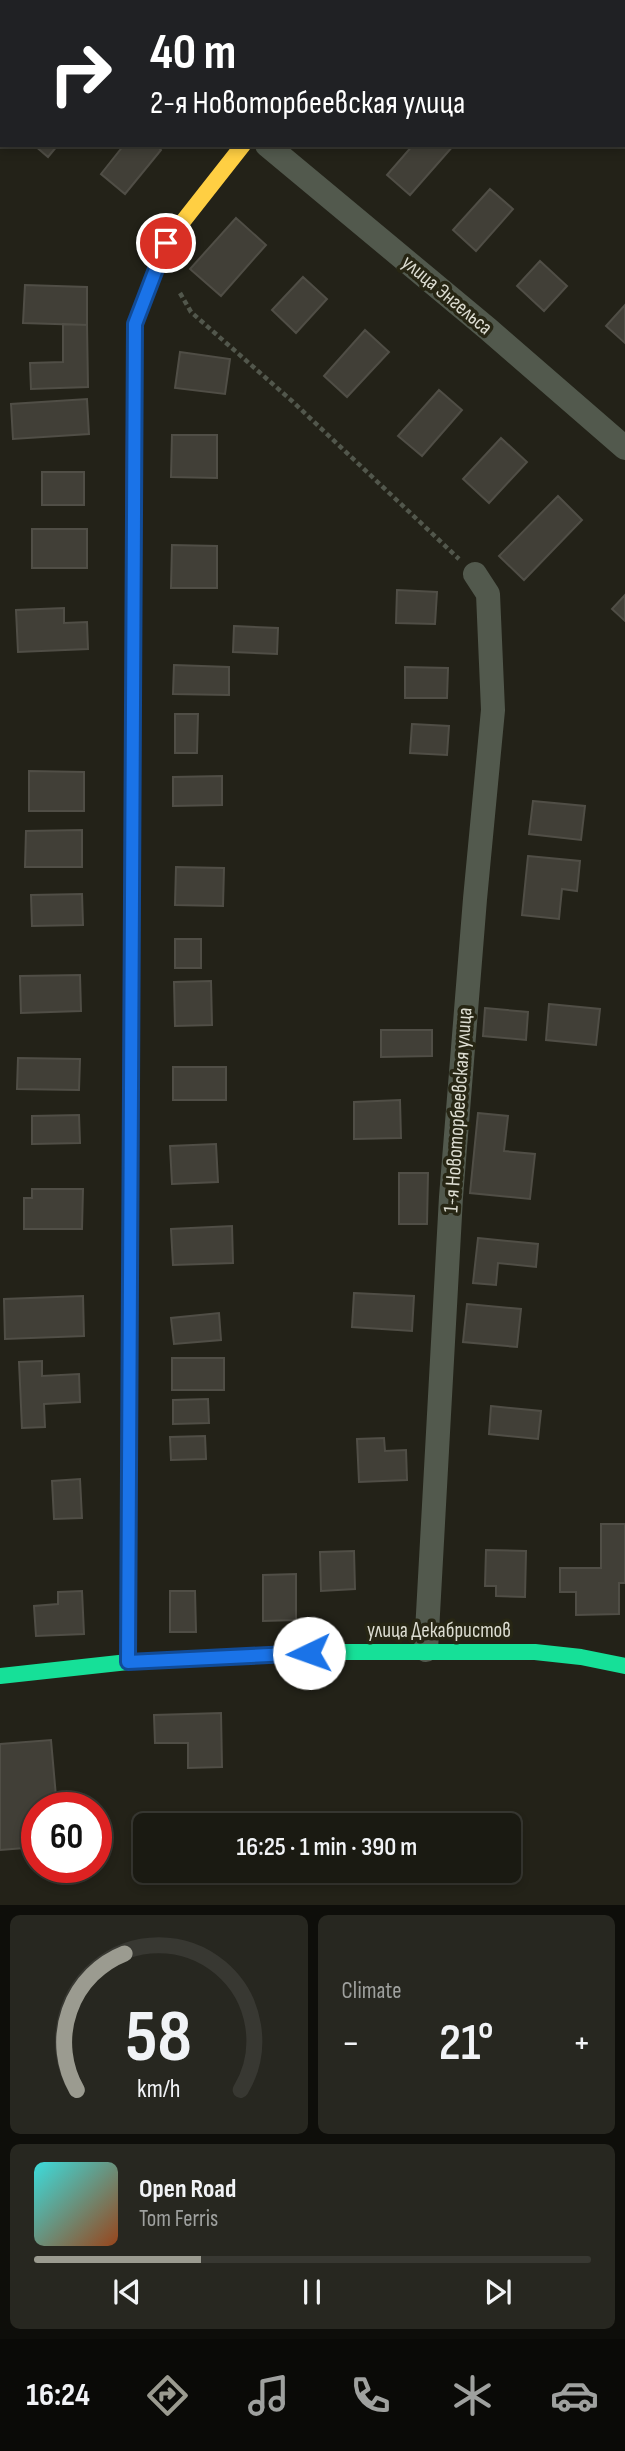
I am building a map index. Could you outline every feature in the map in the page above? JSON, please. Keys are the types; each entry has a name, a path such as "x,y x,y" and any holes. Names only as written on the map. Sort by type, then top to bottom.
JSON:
{"street":[{"path":"128,1662 135,324 166,243 241,147"},
{"name":"улица Энгельса","path":"269,147 488,329 625,448"},
{"name":"1-я Новоторбеевская улица","path":"426,1650 451,1197 493,710 488,594 475,573"},
{"name":"улица Декабристов","path":"0,1676 128,1662 426,1650 535,1652 581,1657 625,1666"}],"path":[{"path":"160,259 191,312 292,401 475,573"}],"building":[{"path":"36,147 56,147 48,157"},
{"path":"122,147 158,147 161,150 125,194 101,174"},
{"path":"411,147 452,147 410,195 387,175"},
{"path":"490,189 513,209 476,251 453,230"},
{"path":"236,218 266,245 221,296 190,269"},
{"path":"540,261 567,286 544,311 517,286"},
{"path":"303,277 327,299 296,333 272,310"},
{"path":"25,285 87,287 87,325 23,323"},
{"path":"625,305 625,343 606,326"},
{"path":"63,324 87,325 88,387 31,389 30,363 63,362"},
{"path":"365,330 389,352 347,397 324,376"},
{"path":"180,352 230,359 225,394 175,388"},
{"path":"439,390 462,410 422,456 398,436"},
{"path":"87,399 89,434 13,439 11,404"},
{"path":"172,435 217,435 217,478 171,477"},
{"path":"501,438 527,462 489,503 463,479"},
{"path":"42,472 84,472 84,505 42,505"},
{"path":"558,496 582,520 524,580 499,556"},
{"path":"32,529 87,529 87,568 32,568"},
{"path":"172,545 217,546 217,588 171,588"},
{"path":"397,590 437,592 435,624 396,623"},
{"path":"625,595 625,621 612,609"},
{"path":"64,608 64,623 87,622 88,649 18,652 16,610"},
{"path":"234,626 278,628 277,654 233,652"},
{"path":"174,665 229,667 229,695 173,694"},
{"path":"405,667 448,668 447,698 405,698"},
{"path":"175,714 198,714 197,753 175,753"},
{"path":"412,724 449,726 447,755 410,753"},
{"path":"29,771 84,772 84,811 29,811"},
{"path":"222,776 222,805 173,806 173,777"},
{"path":"533,801 585,806 581,840 529,834"},
{"path":"82,830 82,867 25,867 26,831"},
{"path":"528,856 580,861 577,891 562,889 559,919 522,915"},
{"path":"176,867 224,868 223,906 175,905"},
{"path":"82,894 83,925 32,926 31,895"},
{"path":"175,939 201,939 201,968 175,968"},
{"path":"80,975 81,1011 21,1013 20,976"},
{"path":"211,981 212,1025 175,1026 174,982"},
{"path":"549,1004 600,1009 596,1045 546,1040"},
{"path":"485,1008 528,1012 526,1040 483,1036"},
{"path":"381,1030 432,1030 432,1056 381,1057"},
{"path":"18,1058 80,1059 79,1090 17,1089"},
{"path":"173,1067 226,1067 226,1100 173,1100"},
{"path":"400,1100 401,1138 354,1139 354,1102"},
{"path":"478,1113 508,1116 504,1151 535,1154 530,1199 470,1193"},
{"path":"79,1115 80,1143 32,1144 32,1116"},
{"path":"216,1144 218,1182 172,1184 170,1146"},
{"path":"399,1173 428,1173 427,1224 399,1224"},
{"path":"32,1189 83,1189 82,1229 24,1229 24,1198 32,1198"},
{"path":"232,1226 233,1263 173,1265 171,1229"},
{"path":"478,1238 538,1244 536,1267 498,1263 496,1285 473,1283"},
{"path":"354,1293 414,1296 412,1331 352,1327"},
{"path":"83,1296 84,1336 5,1339 4,1299"},
{"path":"467,1304 521,1309 517,1347 463,1342"},
{"path":"219,1313 221,1340 174,1344 171,1318"},
{"path":"172,1358 224,1358 224,1390 172,1390"},
{"path":"42,1361 42,1376 79,1374 80,1402 44,1404 45,1427 22,1428 19,1362"},
{"path":"208,1399 209,1423 173,1424 173,1400"},
{"path":"491,1406 541,1411 538,1439 489,1434"},
{"path":"205,1436 206,1459 171,1460 170,1437"},
{"path":"384,1438 385,1451 406,1450 407,1480 359,1482 357,1439"},
{"path":"80,1479 82,1518 54,1519 52,1481"},
{"path":"601,1524 625,1524 625,1583 619,1583 619,1614 576,1615 576,1592 560,1592 560,1568 601,1568"},
{"path":"486,1550 526,1551 525,1597 496,1596 496,1586 485,1586"},
{"path":"354,1551 355,1589 321,1591 320,1552"},
{"path":"296,1574 296,1620 263,1621 263,1575"},
{"path":"82,1591 84,1634 36,1636 34,1606 58,1604 58,1592"},
{"path":"170,1591 195,1591 196,1632 170,1632"},
{"path":"221,1713 222,1767 188,1768 188,1743 155,1743 154,1715"},
{"path":"51,1740 56,1792 21,1792 21,1848 0,1850 0,1744"}],"traffic: fast":[{"path":"129,1443 133,702"},
{"path":"0,1676 128,1662 334,1652 535,1652 581,1657 625,1666"}],"traffic: slow":[{"path":"134,423 135,324 166,243 241,147"}],"traffic: jam":[{"path":"133,702 134,423"},
{"path":"128,1662 129,1443"}],"route":[{"path":"166,243 135,324 128,1662 309,1653"}]}
